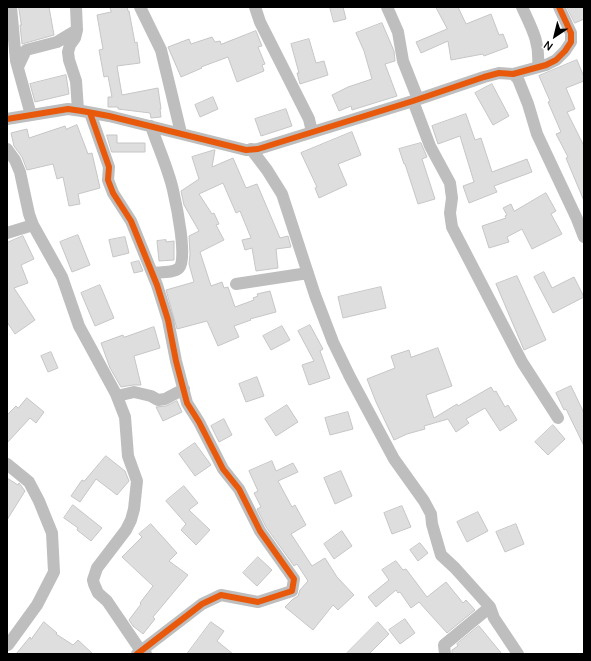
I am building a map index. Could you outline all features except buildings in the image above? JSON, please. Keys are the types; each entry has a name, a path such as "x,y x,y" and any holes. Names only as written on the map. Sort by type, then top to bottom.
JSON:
{"street":[{"path":"11,7 11,18 18,67 31,115"},
{"path":"76,7 77,30 68,52 76,81 78,110"},
{"path":"140,7 161,50 181,133"},
{"path":"255,7 260,22 309,119 312,132"},
{"path":"387,7 398,32 403,61 430,146 450,183 452,198 450,213 452,227 522,362 558,418"},
{"path":"522,7 538,44 538,66"},
{"path":"7,119 68,109 78,110 181,133 246,150 258,149 499,73 513,74 546,65 556,60 571,42 571,33 559,7"},
{"path":"18,67 26,50 57,42 77,30"},
{"path":"513,74 518,78 537,134 580,217 584,237"},
{"path":"7,149 15,160 20,172 29,214 33,225 62,278 83,335 117,396 124,417 128,456 137,481 134,509 126,530 98,568 93,580 98,593 107,601 141,653 202,604 221,595 258,602 292,591 294,579 260,530 239,489 223,469 199,422 187,403 176,361 168,320 152,273 131,221 113,193 108,180 109,167 90,112"},
{"path":"151,126 173,189 184,257 180,267 175,270 152,273"},
{"path":"251,149 282,194 333,342 394,459 424,501 431,514 441,555 455,568 490,608 494,618 518,654"},
{"path":"7,233 33,225"},
{"path":"236,284 308,273"},
{"path":"117,396 134,392 151,396 158,400 165,399 184,389"},
{"path":"7,464 29,482 39,501 52,533 54,572 37,605 8,645"},
{"path":"445,654 444,645 490,608"}],"cycle path":[{"path":"7,119 68,109 109,116 246,150 258,149 413,101 484,77 499,73 513,74 546,65 556,60 571,42 571,33 559,7"},
{"path":"90,113 109,167 108,180 113,193 131,221 157,285 168,320 176,361 187,403 199,422 223,469 239,489 260,531 294,579 292,591 258,602 221,595 202,604 137,654"}]}
